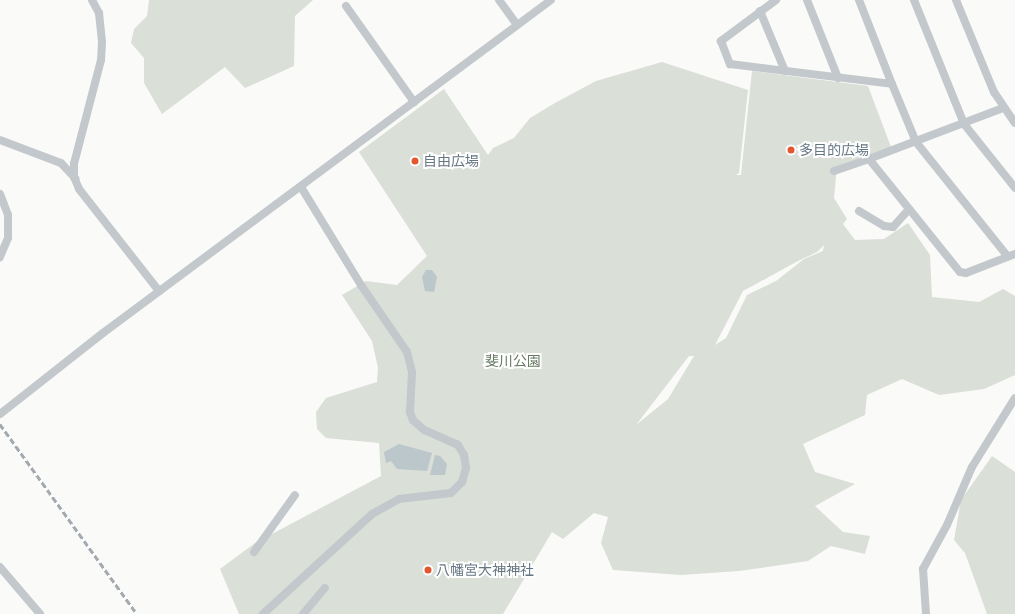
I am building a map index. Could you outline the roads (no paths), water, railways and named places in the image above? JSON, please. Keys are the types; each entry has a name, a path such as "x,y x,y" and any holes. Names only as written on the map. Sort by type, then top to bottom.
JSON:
{"street":[{"path":"74,178 74,164 101,54 99,13 92,0"},
{"path":"499,0 517,25"},
{"path":"0,414 159,291 552,0"},
{"path":"776,0 721,41 730,64 892,84"},
{"path":"807,0 838,78"},
{"path":"859,0 916,142 1011,256 966,273 960,272 869,159"},
{"path":"914,0 964,124 1015,188"},
{"path":"956,0 980,61 1003,108 1015,123"},
{"path":"346,6 414,102"},
{"path":"760,12 785,71"},
{"path":"834,171 916,142 1003,108"},
{"path":"0,140 61,162 74,178 79,188 159,291"},
{"path":"263,614 372,514 399,499 451,493 462,482 466,468 464,455 458,445 421,428 413,420 410,412 412,372 407,352 360,285 301,187"},
{"path":"0,194 8,215 8,238 0,257"},
{"path":"859,212 884,226 894,227 909,209"},
{"path":"926,614 923,569 947,525 972,467 1015,398"},
{"path":"254,552 280,519 295,495"},
{"path":"0,567 40,614"},
{"path":"303,614 325,588"}],"railway":[{"path":"0,424 137,614"}],"place":[{"name":"多目的広場","path":"791,150"},
{"name":"自由広場","path":"415,161"},
{"name":"八幡宮大神神社","path":"428,570"}],"park label":[{"name":"斐川公園","path":"513,361"}]}
